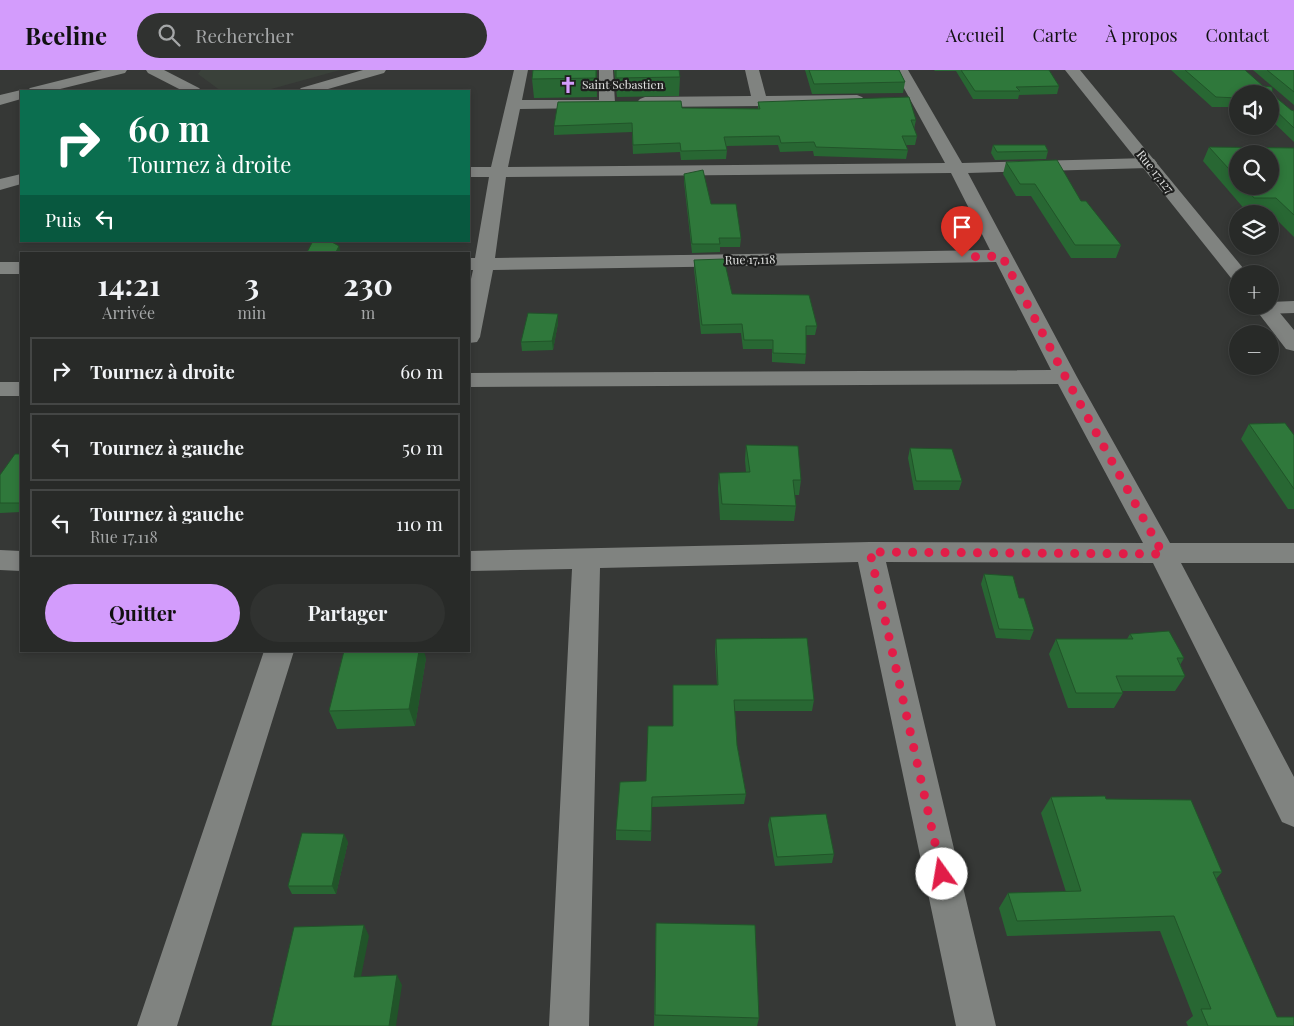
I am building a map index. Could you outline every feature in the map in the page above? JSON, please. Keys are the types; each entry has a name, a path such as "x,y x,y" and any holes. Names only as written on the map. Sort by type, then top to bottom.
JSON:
{"street":[{"path":"39,90 120,70"},
{"path":"153,70 188,88 193,70"},
{"path":"309,90 379,70"},
{"path":"470,327 476,264 521,70"},
{"path":"606,70 607,103"},
{"path":"752,70 759,100"},
{"path":"901,70 906,100 957,168 1066,378 1163,554 1294,811"},
{"name":"Rue 17.127","path":"1072,70 1231,265"},
{"path":"0,100 20,95"},
{"path":"514,105 759,100 876,100"},
{"path":"470,172 957,168 1148,163"},
{"path":"0,185 20,178"},
{"name":"Rue 17.118","path":"476,264 1002,256"},
{"path":"0,268 20,268"},
{"path":"1279,307 1294,307"},
{"path":"1270,315 1294,344"},
{"path":"470,380 1066,378"},
{"path":"0,389 20,389"},
{"path":"870,552 976,1026"},
{"path":"470,561 870,552 1294,553"},
{"path":"569,1026 586,558"},
{"path":"0,560 20,561"},
{"path":"157,1026 278,652"}],"shaded area":[{"path":"201,70 340,70 268,90 220,90 198,74"}],"building":[{"path":"533,70 596,70 596,78 532,79"},
{"path":"616,70 679,70 680,77 616,78"},
{"path":"809,70 899,70 905,82 814,84"},
{"path":"961,70 1049,70 1059,86 1016,87 1020,91 975,91"},
{"path":"1185,70 1245,70 1262,85 1229,85 1229,98 1216,97"},
{"path":"1267,70 1294,70 1294,92"},
{"path":"909,97 916,120 911,120 917,136 902,136 908,150 816,147 814,142 781,143 779,136 724,137 727,150 681,151 680,143 633,145 632,123 554,126 558,102 681,101 682,108 760,109 758,102"},
{"path":"1279,100 1294,111 1294,128 1279,114"},
{"path":"993,145 1045,145 1048,151 997,152"},
{"path":"1209,147 1229,147 1229,169"},
{"path":"1279,148 1294,148 1294,215 1276,198 1254,198 1252,195 1279,195"},
{"path":"1057,160 1081,201 1086,201 1121,245 1075,245 1035,184 1020,184 1006,162"},
{"path":"703,170 711,204 736,204 741,238 719,238 720,244 692,244 684,174"},
{"path":"312,242 332,242 339,246 336,252 307,252"},
{"path":"724,259 732,294 809,295 817,326 806,326 806,354 773,353 773,340 744,340 742,324 702,325 694,260"},
{"path":"528,313 558,314 552,341 521,342"},
{"path":"1285,423 1294,435 1294,489 1249,424"},
{"path":"746,445 798,446 801,480 793,480 796,506 722,504 719,473 750,472"},
{"path":"910,448 952,449 962,481 916,481"},
{"path":"15,454 20,454 20,503 0,503 0,475"},
{"path":"984,574 1013,576 1019,598 1024,598 1034,630 999,629"},
{"path":"1169,631 1184,658 1177,658 1185,676 1116,676 1123,693 1076,693 1056,639 1133,639 1130,634"},
{"path":"807,638 814,700 734,700 737,745 746,794 652,797 651,831 616,830 620,782 646,781 648,726 673,726 673,685 718,685 716,639"},
{"path":"344,652 419,652 409,709 329,711"},
{"path":"1105,796 1106,799 1191,800 1222,872 1213,872 1277,1017 1294,1017 1294,1026 1208,1026 1201,1009 1211,1009 1174,916 1017,921 1008,893 1081,891 1051,797"},
{"path":"826,814 834,854 777,857 770,817"},
{"path":"302,833 344,834 332,886 288,886"},
{"path":"656,923 755,925 759,1018 655,1015"},
{"path":"364,925 354,977 397,975 389,1026 271,1026 294,927"}],"place":[{"name":"Saint Sebastien","path":"568,85"}],"route":[{"path":"942,874 870,552 1163,554 1066,378 1002,256 962,257"}]}
